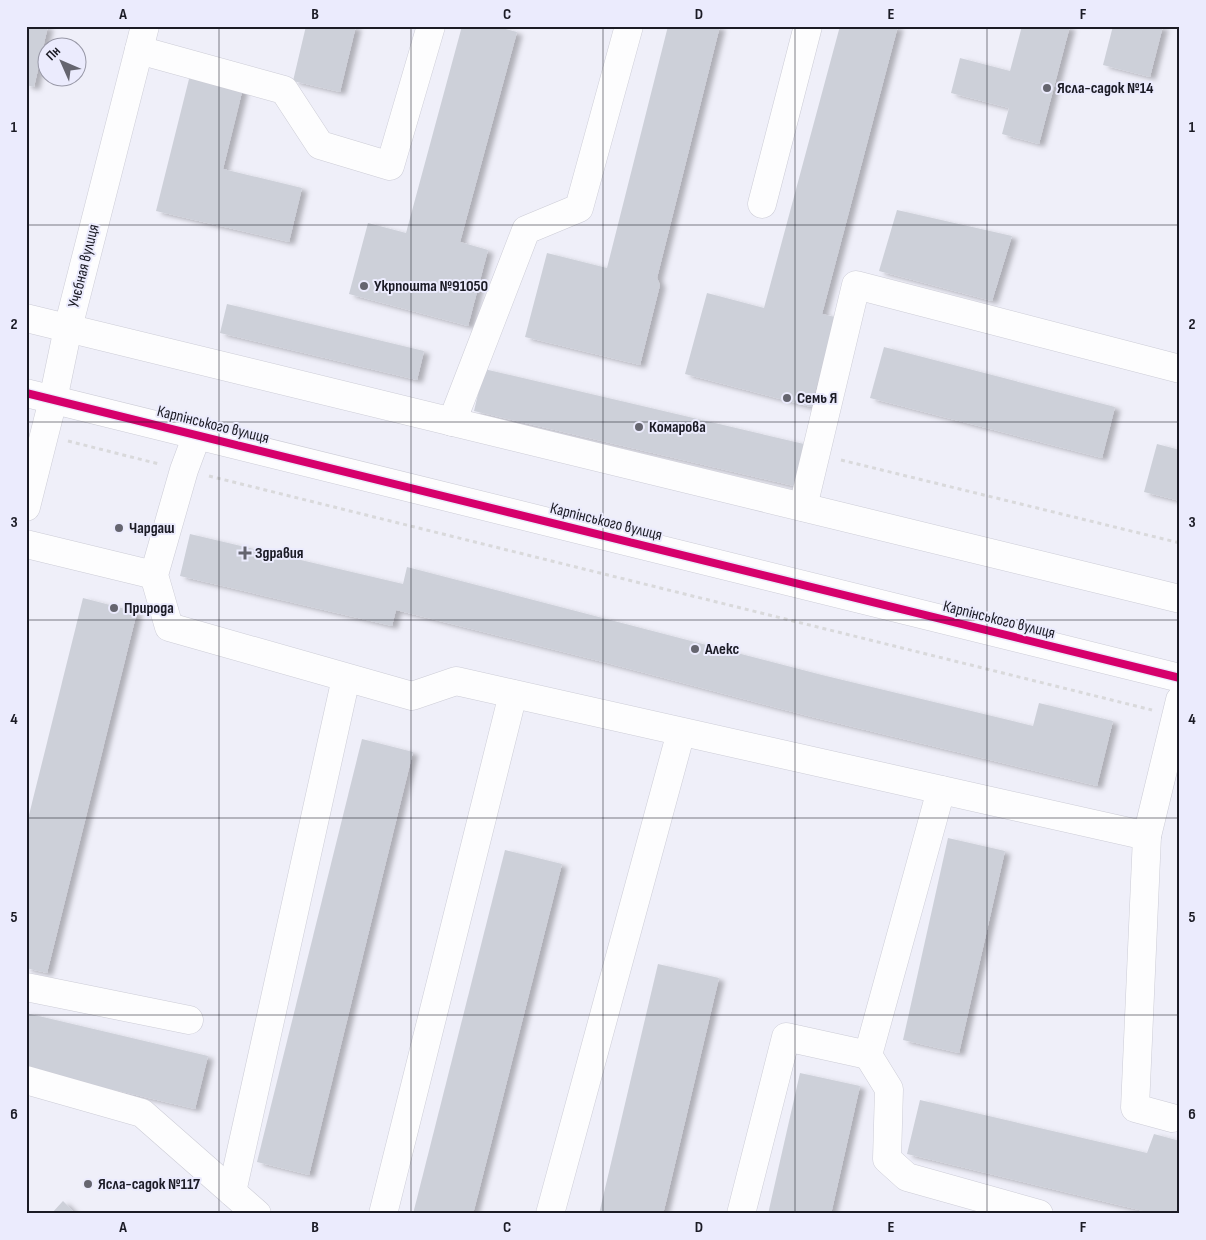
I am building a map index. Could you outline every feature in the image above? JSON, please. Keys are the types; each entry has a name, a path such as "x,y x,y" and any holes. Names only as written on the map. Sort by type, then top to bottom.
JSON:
{"street":[{"path":"142,38 284,90 320,146 390,166 431,26"},
{"path":"452,422 526,230 579,208 629,26"},
{"path":"762,204 808,26"},
{"name":"Учєбная вулиця","path":"26,507 53,400 68,328 142,38"},
{"path":"803,507 856,285 1180,370"},
{"path":"26,318 1180,599"},
{"name":"Карпінського вулиця","path":"26,393 1180,678"},
{"path":"197,436 184,470 154,575 168,627 412,696 456,682 1147,836"},
{"path":"26,544 154,575"},
{"path":"232,1192 346,678"},
{"path":"383,1214 513,694"},
{"path":"1172,1118 1135,1108 1147,836 1178,708"},
{"path":"550,1214 681,732"},
{"path":"868,1055 941,790"},
{"path":"26,987 189,1020"},
{"path":"741,1214 786,1037 868,1055 889,1089 887,1159 907,1177 1039,1214"},
{"path":"26,1080 142,1113 256,1214"}],"path":[{"path":"44,435 1178,708"},
{"path":"816,453 1180,544"}],"building":[{"path":"26,26 48,26 45,38 38,38 38,70 34,87 26,85"},
{"path":"306,26 356,26 340,92 293,81"},
{"path":"462,26 494,26 517,32 460,242 488,250 468,326 349,294 368,223 406,233"},
{"path":"668,26 720,26 657,278 660,285 640,365 525,337 547,253 607,268"},
{"path":"840,26 898,26 822,314 835,317 811,407 685,374 707,293 764,308"},
{"path":"1022,26 1070,26 1039,144 1002,134 1009,108 951,93 960,58 1010,71"},
{"path":"1113,26 1163,26 1150,77 1103,65"},
{"path":"192,67 245,80 223,169 302,188 289,242 156,211"},
{"path":"897,210 1012,236 992,301 879,271"},
{"path":"227,304 424,351 417,380 220,333"},
{"path":"884,347 1115,407 1102,458 870,398"},
{"name":"Комарова","path":"484,369 804,444 794,486 474,411"},
{"path":"1157,444 1180,450 1180,501 1144,492"},
{"path":"190,534 403,584 407,567 822,675 1033,726 1039,703 1113,721 1097,786 812,717 396,610 392,626 180,576"},
{"path":"83,598 137,612 47,973 26,968 26,827"},
{"path":"362,739 413,752 309,1175 257,1162"},
{"path":"948,838 1005,851 959,1053 903,1040"},
{"path":"505,850 562,864 473,1214 413,1214"},
{"path":"658,964 719,978 663,1214 599,1214"},
{"path":"26,1013 208,1056 195,1109 26,1069"},
{"path":"800,1073 860,1086 831,1214 768,1214"},
{"path":"920,1100 1147,1153 1154,1134 1180,1141 1180,1214 1156,1214 907,1154"},
{"path":"63,1201 76,1214 51,1214"}],"cycle path":[{"path":"26,393 1180,678"}],"place":[{"name":"Ясла-садок №14","path":"1047,88"},
{"name":"Укрпошта №91050","path":"364,286"},
{"name":"Семь Я","path":"787,398"},
{"name":"Комарова","path":"639,427"},
{"name":"Чардаш","path":"119,528"},
{"name":"Здравия","path":"245,553"},
{"name":"Природа","path":"114,608"},
{"name":"Алекс","path":"695,649"},
{"name":"Ясла-садок №117","path":"88,1184"}]}
